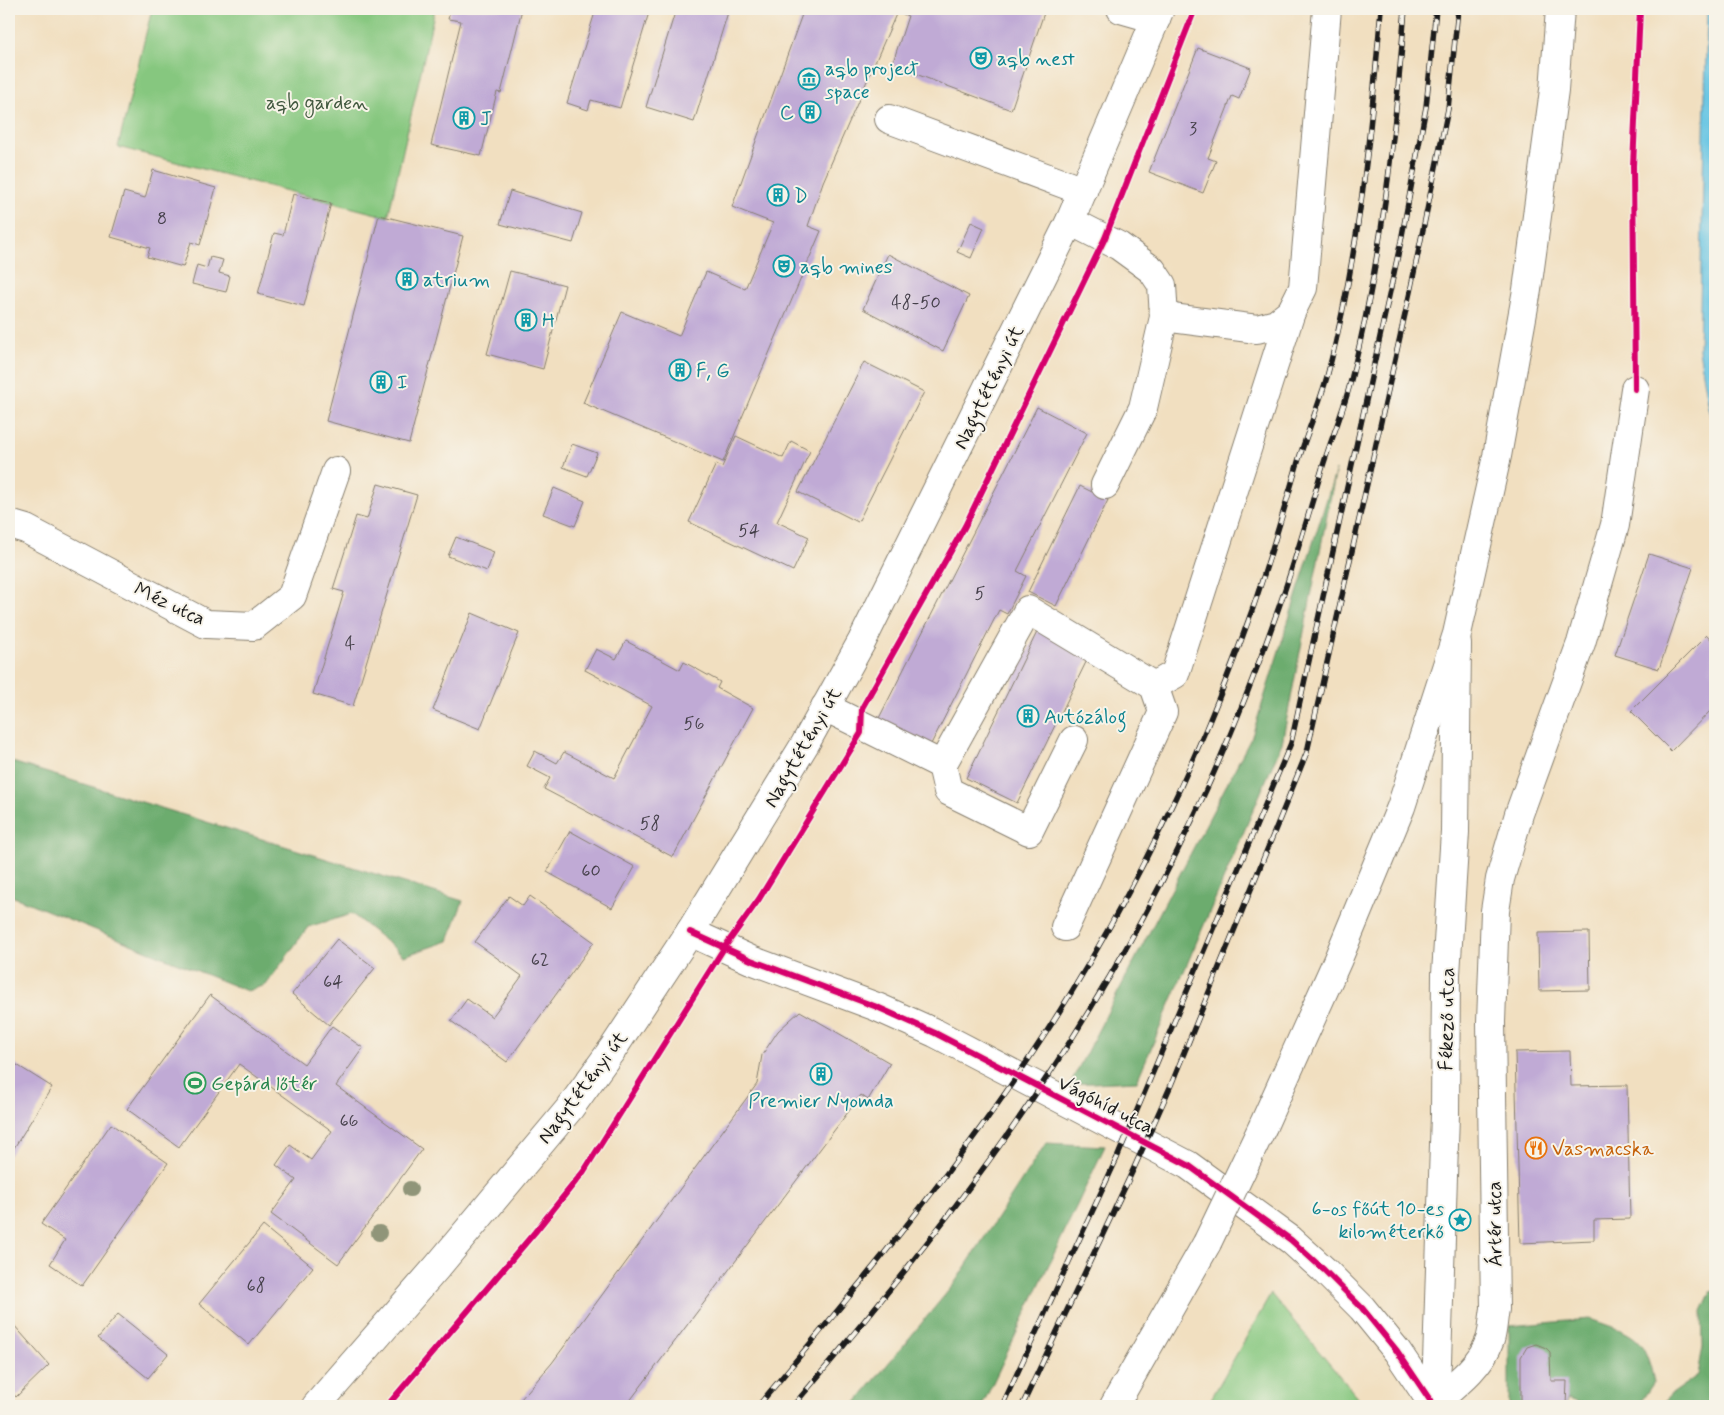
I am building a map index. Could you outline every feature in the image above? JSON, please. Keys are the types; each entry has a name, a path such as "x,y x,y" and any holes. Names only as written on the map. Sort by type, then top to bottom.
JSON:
{"main road":[{"path":"1121,9 1158,14"},
{"path":"1154,686 1175,674 1292,312 1303,288 1327,9"},
{"path":"1114,1406 1207,1243 1263,1126 1338,959 1401,806 1457,634 1497,456 1527,290 1554,90 1560,9"},
{"name":"Nagytétényi út","path":"316,1406 432,1273 570,1108 614,1048 690,932 825,707 862,641 1070,221 1158,14"},
{"path":"889,118 1083,191"},
{"path":"1070,221 1105,238 1152,270 1162,285 1164,317 1144,408 1104,485"},
{"path":"1164,317 1257,329 1276,324 1292,312"},
{"name":"Ártér utca","path":"1434,1405 1454,1387 1482,1356 1490,1339 1495,1309 1490,1022 1495,910 1500,879 1519,814 1581,643 1615,525 1635,389"},
{"name":"Méz utca","path":"9,524 26,529 206,624 254,626 292,596 336,471"},
{"path":"1065,927 1163,712 1154,686 1028,610 942,765 948,791 1029,831 1074,740"},
{"name":"Fékező utca","path":"1434,1405 1445,1114 1446,974 1455,832 1457,634"},
{"path":"825,707 942,765"},
{"name":"Vágóhíd utca","path":"690,932 751,960 877,1008 935,1034 1188,1165 1291,1240 1324,1270 1362,1308 1397,1350 1434,1405"}],"green space":[{"name":"aqb garden","path":"152,9 435,9 388,217 118,147"},
{"path":"1336,470 1282,743 1137,1081 1070,1084 1252,736"},
{"path":"9,761 463,901 448,941 404,956 352,914 308,927 266,985 247,991 9,895"},
{"path":"1046,1143 1105,1146 982,1406 853,1406 954,1284"},
{"path":"1715,1290 1715,1406 1661,1406 1671,1394 1698,1375 1703,1346 1702,1311 1711,1291"},
{"path":"1271,1294 1363,1404 1363,1406 1207,1406"},
{"path":"1590,1319 1635,1338 1646,1354 1654,1382 1638,1406 1590,1406 1567,1399 1566,1406 1509,1406 1509,1326"}],"water":[{"path":"1707,9 1715,9 1715,444 1699,350"}],"building":[{"path":"451,9 522,9 501,93 497,92 481,156 431,145 461,21 448,19"},
{"path":"596,9 650,9 620,108 591,100 588,110 567,103"},
{"path":"676,9 729,9 694,122 646,107"},
{"path":"804,9 1045,10 1011,110 892,65 908,16 897,12 823,182 808,226 821,231 723,462 583,403 622,312 679,336 706,272 745,289 773,223 732,207"},
{"path":"1198,48 1251,68 1239,99 1232,96 1208,158 1216,161 1203,193 1149,172"},
{"path":"153,170 216,188 200,245 191,242 183,267 147,257 150,248 111,237 124,192 145,198"},
{"path":"510,191 582,213 573,243 500,224"},
{"path":"293,194 331,203 304,306 258,294 274,233 283,235"},
{"path":"379,215 463,236 409,443 326,421"},
{"path":"971,222 984,228 971,258 957,252"},
{"path":"888,254 969,296 943,351 863,309"},
{"path":"210,257 223,260 219,273 230,276 226,292 192,284 197,265 207,268"},
{"name":"H","path":"510,271 565,285 543,369 487,354"},
{"path":"864,362 924,392 858,522 798,492"},
{"path":"1037,407 1087,433 1017,571 1026,576 1007,614 999,610 929,748 877,722"},
{"path":"736,436 783,458 791,441 810,451 777,522 809,537 793,571 689,522 716,464 722,467"},
{"path":"572,444 597,453 587,476 563,467"},
{"path":"378,484 417,495 353,706 313,694 344,592 333,589 356,516 367,519"},
{"path":"1080,486 1108,500 1056,606 1028,592"},
{"path":"554,488 585,501 575,526 543,514"},
{"path":"456,537 494,552 487,571 448,556"},
{"path":"1649,554 1693,568 1659,669 1615,655"},
{"path":"472,613 519,633 480,729 433,710"},
{"name":"Autózálog","path":"1039,628 1090,654 1017,803 966,778"},
{"path":"1707,635 1715,644 1715,706 1671,751 1631,711"},
{"path":"626,641 680,670 684,662 720,682 717,688 753,708 673,857 544,789 550,778 527,766 535,751 557,763 564,752 614,778 652,706 585,670 596,649 616,659"},
{"path":"570,831 635,867 612,908 547,872"},
{"path":"509,896 523,906 530,896 594,942 507,1062 451,1021 467,999 492,1017 522,976 475,942"},
{"path":"1589,932 1590,990 1539,991 1538,933"},
{"path":"337,939 375,968 329,1025 292,994"},
{"path":"210,995 304,1064 332,1026 363,1048 336,1086 422,1149 338,1264 271,1214 296,1180 276,1165 290,1145 311,1160 332,1131 239,1064 179,1147 127,1109"},
{"path":"800,1011 890,1063 868,1100 861,1095 626,1406 515,1406 552,1363 757,1084 762,1055 778,1031"},
{"path":"1570,1051 1571,1086 1627,1085 1630,1219 1594,1220 1594,1240 1520,1243 1515,1052"},
{"path":"9,1060 52,1087 9,1156"},
{"path":"111,1124 168,1163 82,1286 50,1264 65,1240 41,1224"},
{"path":"263,1226 313,1267 249,1345 199,1304"},
{"path":"118,1314 168,1354 148,1378 98,1338"},
{"path":"13,1324 49,1365 16,1397 9,1389 9,1331"},
{"path":"1536,1344 1550,1352 1551,1381 1567,1381 1566,1406 1521,1406 1521,1357 1527,1347"}],"railway":[{"path":"758,1406 931,1194 1028,1060 1095,952 1155,840 1183,782 1232,664 1254,605 1328,373 1339,328 1356,238 1368,146 1381,9"},
{"path":"793,1406 912,1262 988,1162 1059,1059 1092,1006 1145,913 1194,817 1216,768 1257,668 1282,600 1351,380 1371,288 1386,196 1405,9"},
{"path":"1002,1406 1117,1158 1291,743 1401,241 1426,107 1436,9"},
{"path":"1022,1406 1171,1085 1307,752 1410,292 1448,109 1458,9"}],"cycle path":[{"path":"387,1406 535,1232 584,1171 724,948 759,899 861,733 862,708 965,526 1105,238 1195,9"},
{"path":"1635,389 1633,166 1640,9"},
{"path":"690,932 751,960 877,1007 935,1033 1188,1165 1291,1240 1324,1270 1362,1308 1397,1351 1434,1406"}],"place":[{"name":"aqb nest","path":"981,58"},
{"name":"aqb project space","path":"809,79"},
{"name":"C","path":"810,112"},
{"name":"J","path":"464,118"},
{"name":"D","path":"778,195"},
{"name":"aqb mines","path":"784,266"},
{"name":"atrium","path":"407,279"},
{"name":"H","path":"526,320"},
{"name":"F, G","path":"680,370"},
{"name":"I","path":"381,382"},
{"name":"Autózálog","path":"1028,716"},
{"name":"Premier Nyomda","path":"821,1074"},
{"name":"Gepárd lőtér","path":"195,1083"},
{"name":"Vasmacska","path":"1536,1148"},
{"name":"6-os főút 10-es kilométerkő","path":"1460,1220"}]}
